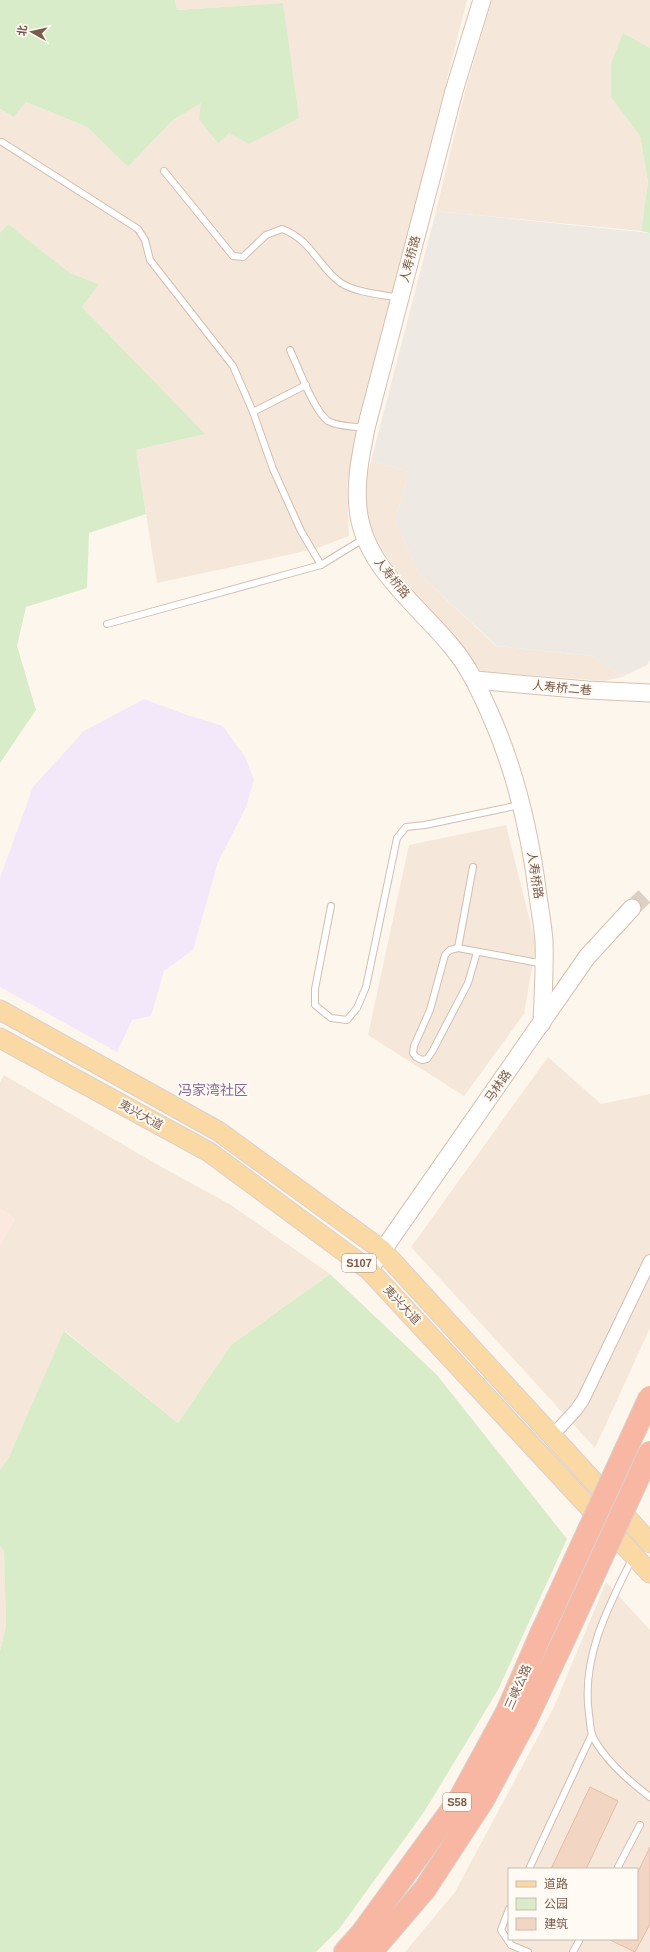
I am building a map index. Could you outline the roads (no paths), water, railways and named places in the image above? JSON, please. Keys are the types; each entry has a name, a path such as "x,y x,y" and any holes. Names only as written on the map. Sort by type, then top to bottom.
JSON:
{"highway":[{"name":"三峡公路","path":"345,1952 362,1933 459,1800 507,1712 650,1397"},
{"name":"三峡公路","path":"371,1952 426,1889 483,1800 527,1718 650,1452"}],"main road":[{"name":"夷兴大道","path":"0,1010 218,1131 382,1250 650,1543"},
{"name":"夷兴大道","path":"0,1038 209,1152 369,1270 650,1573"}],"street":[{"name":"人寿桥路","path":"482,0 454,92 366,428 357,477 358,509 365,538 381,566 454,649 475,680 509,762 521,804 534,861 544,940 542,1022"},
{"name":"人寿桥二巷","path":"475,680 587,690 650,692"},
{"name":"马林路","path":"369,1270 588,958 632,908"},
{"path":"552,1436 576,1410 583,1400 650,1261"}],"lane":[{"path":"2,142 138,229 145,240 150,260 233,366 253,412 273,469 301,531 321,565"},
{"path":"164,171 233,256 243,257 266,235 282,229 295,234 341,283 355,289 400,298"},
{"path":"290,350 320,412 329,421 338,424 366,428"},
{"path":"253,412 306,385"},
{"path":"107,624 321,565 365,538"},
{"path":"331,906 314,1005 331,1018 346,1020 357,1008 366,987 397,838 406,827 425,825 521,804"},
{"path":"458,948 473,867"},
{"path":"477,952 472,972 432,1052 427,1058 422,1060 416,1057 413,1053 414,1046 430,1010 445,955 450,950 458,948 544,964"},
{"path":"634,1555 599,1630 589,1671 588,1706 592,1734 605,1754 633,1784 650,1797"},
{"path":"529,1868 592,1734"},
{"path":"618,1868 640,1825"},
{"path":"508,1912 501,1930 511,1945 528,1952"},
{"path":"573,1952 579,1940"}],"tunnel":[{"path":"632,908 650,891"}],"district":[{"name":"冯家湾社区","path":"213,1090"}]}
